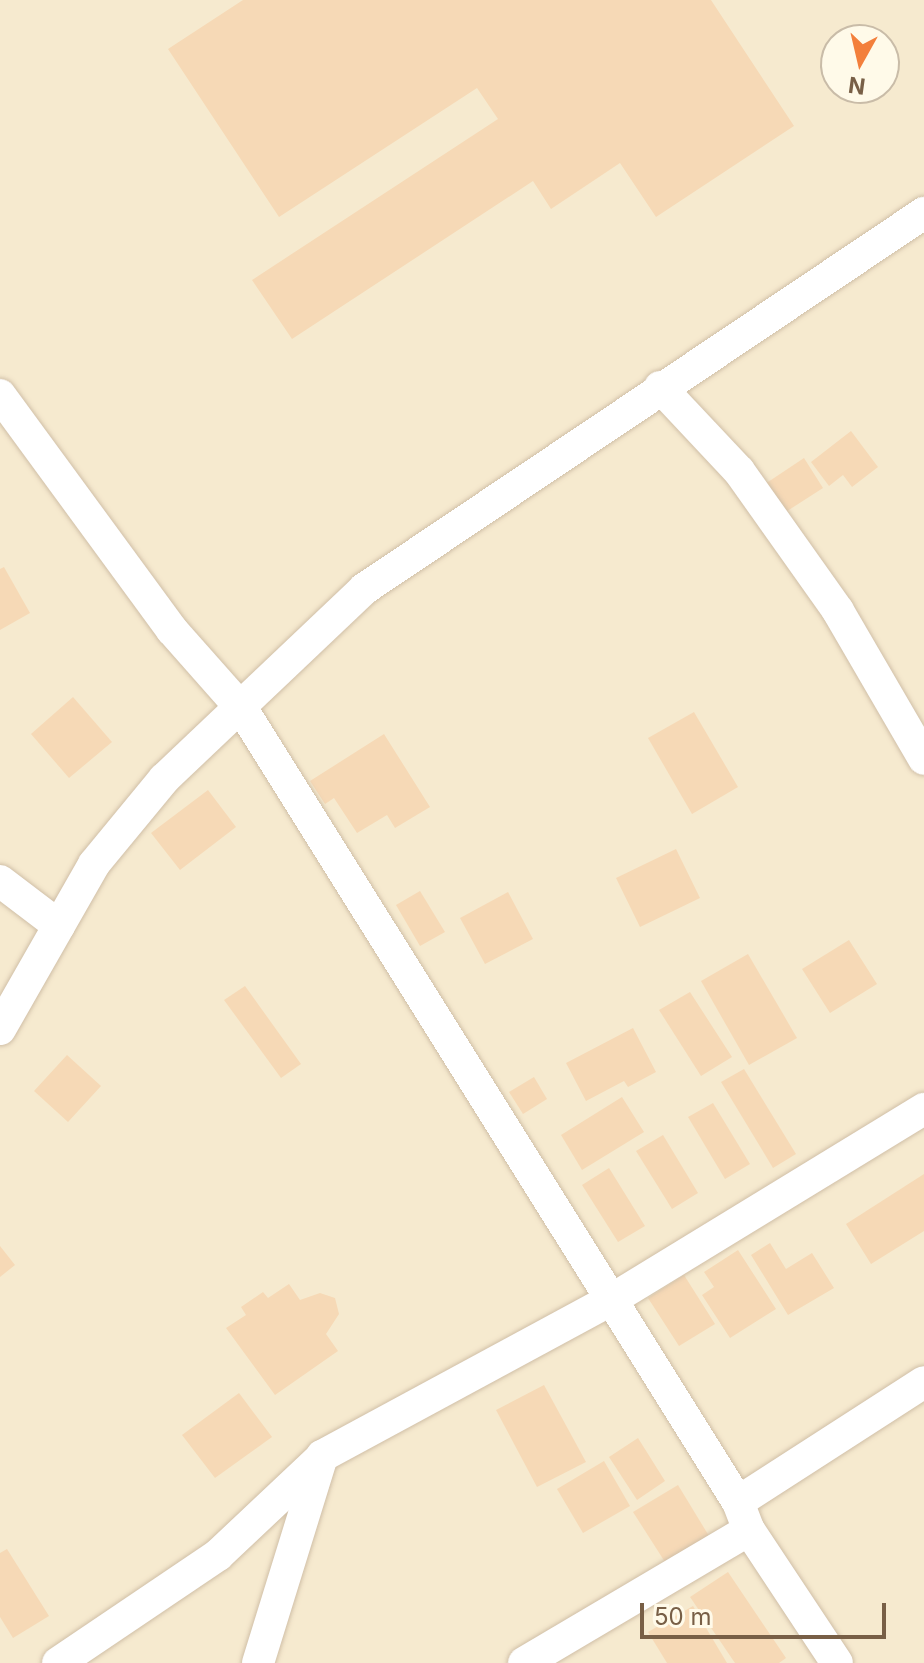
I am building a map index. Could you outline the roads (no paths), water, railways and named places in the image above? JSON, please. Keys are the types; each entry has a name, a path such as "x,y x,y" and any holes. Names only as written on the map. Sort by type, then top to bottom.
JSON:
{"street":[{"path":"0,1029 94,864 164,779 242,709 364,589 660,387 924,213"},
{"path":"660,387 739,471 838,611 924,759"},
{"path":"0,395 144,593 242,709 837,1663"},
{"path":"0,881 59,926"},
{"path":"58,1663 218,1555 322,1456 611,1300 924,1109"},
{"path":"524,1663 743,1516 924,1382"},
{"path":"258,1663 322,1456"}]}
